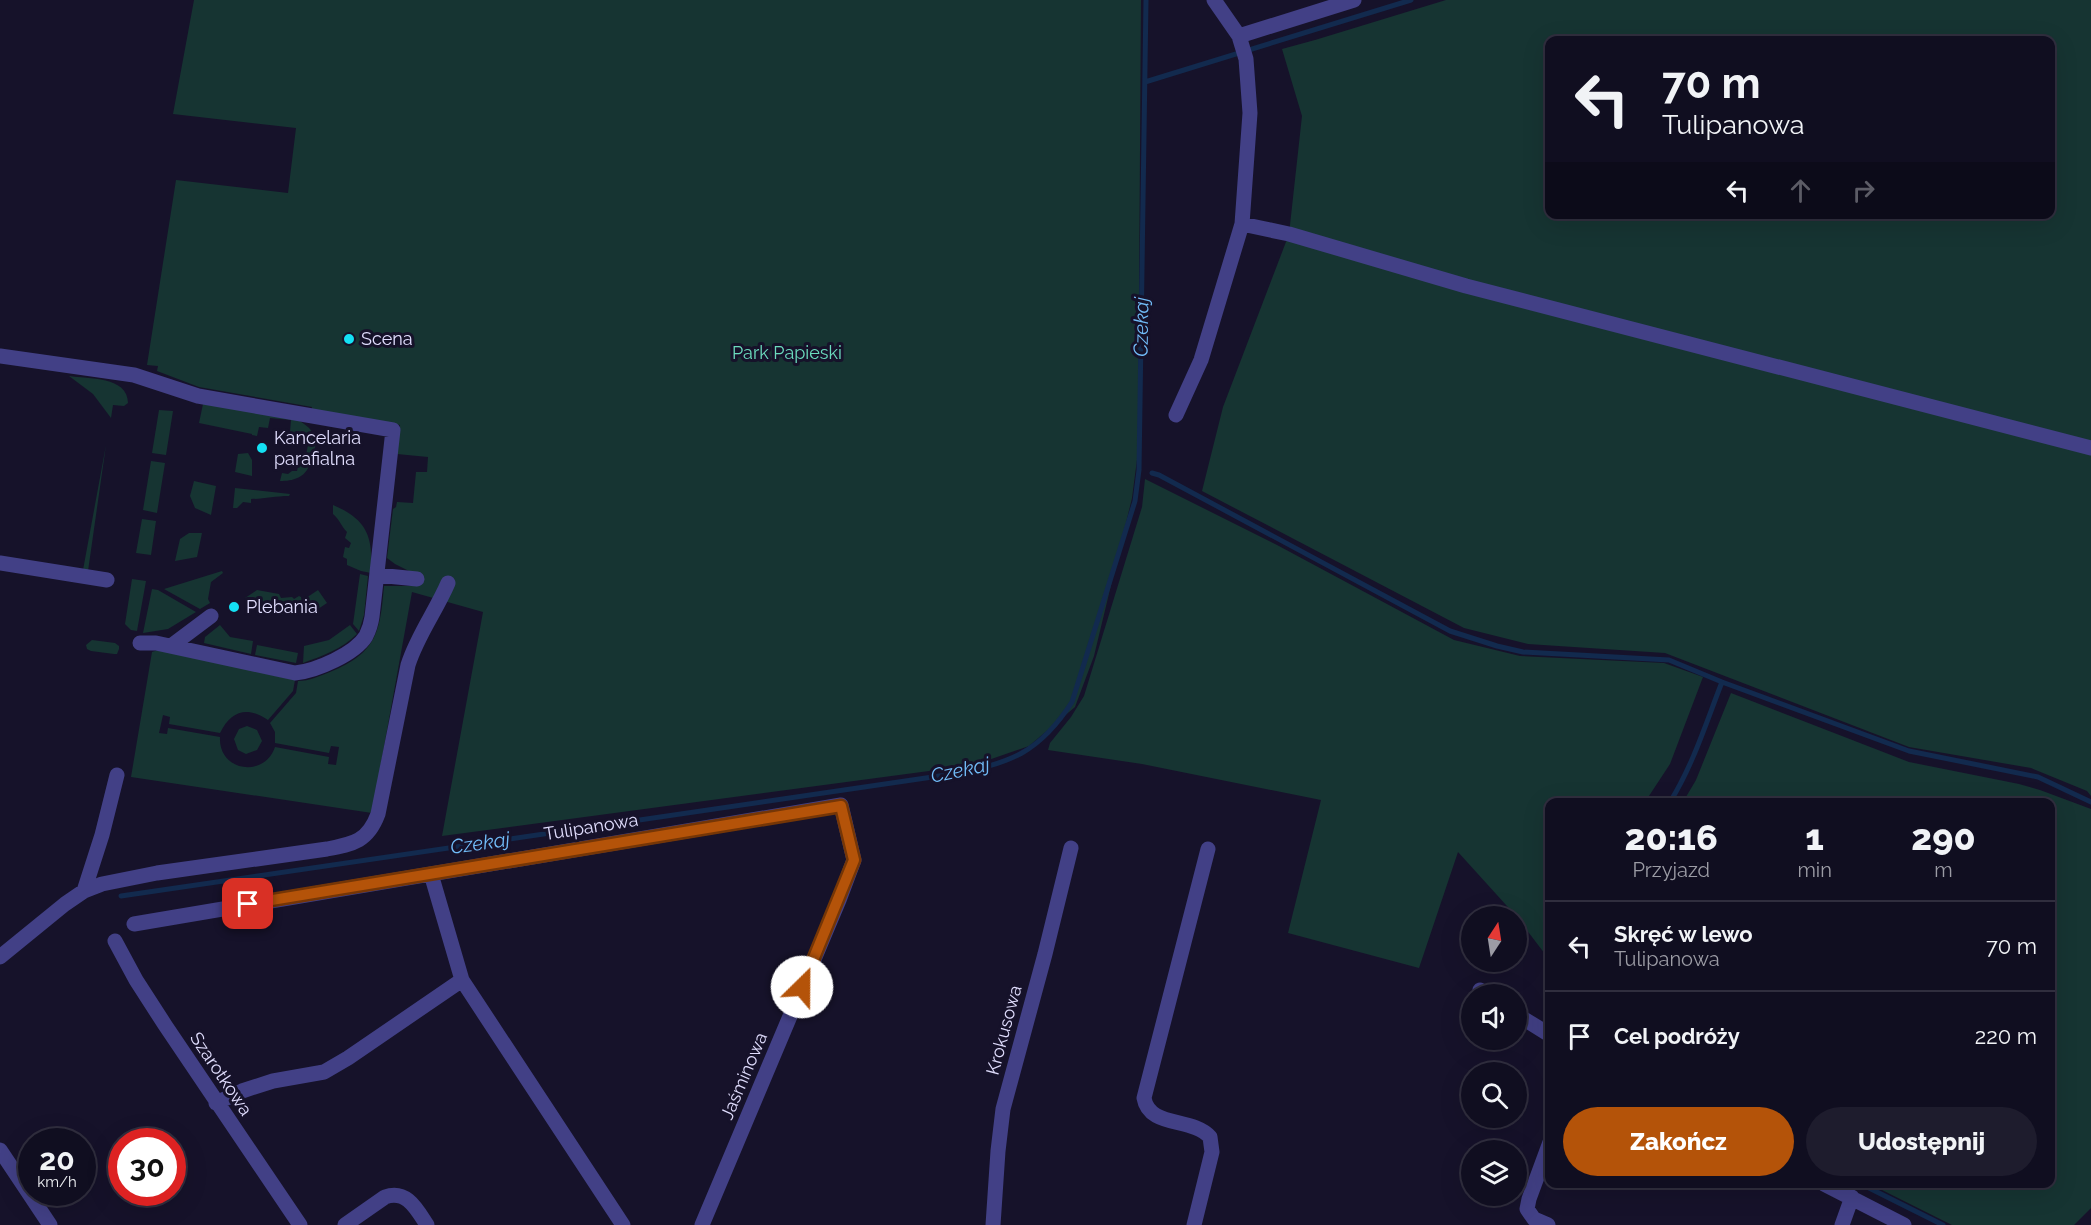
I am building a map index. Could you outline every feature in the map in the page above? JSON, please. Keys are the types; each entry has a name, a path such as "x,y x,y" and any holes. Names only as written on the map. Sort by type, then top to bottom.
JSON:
{"street":[{"path":"1176,415 1201,360 1242,224 1250,113 1246,59 1240,40 1214,0"},
{"path":"1240,40 1353,0"},
{"path":"1242,224 1289,234 1466,286 2091,448"},
{"path":"0,356 134,375 188,394 393,430 372,617 365,637 342,656 307,671 295,673 156,643 140,643"},
{"path":"0,563 107,580"},
{"path":"377,575 417,579"},
{"path":"0,957 58,909 84,891 118,880 349,845 365,837 373,827 378,814 408,665 414,647 439,604 448,583"},
{"path":"171,646 211,616"},
{"path":"84,891 102,835 117,775"},
{"name":"Tulipanowa","path":"134,924 841,806"},
{"name":"Jaśminowa","path":"702,1225 854,860 841,806"},
{"name":"Krokusowa","path":"993,1225 1003,1109 1071,848"},
{"path":"1194,1225 1212,1152 1210,1137 1198,1128 1149,1112 1144,1098 1208,849"},
{"path":"430,874 462,980 623,1225"},
{"name":"Szarotkowa","path":"115,941 136,980 216,1103 300,1225"},
{"path":"216,1103 242,1091 273,1081 324,1072 462,980"},
{"path":"1527,1021 1545,1032"},
{"path":"0,1150 50,1225"},
{"path":"1545,1156 1527,1209 1534,1219 1548,1225"},
{"path":"1833,1188 1904,1225"},
{"path":"345,1225 391,1195 404,1197 409,1201 427,1225"},
{"path":"1842,1225 1852,1197"}],"green space":[{"name":"Park Papieski","path":"194,0 1141,0 1138,452 1132,498 1094,656 1075,707 1029,746 974,765 442,836 483,612 412,592 372,813 131,777 152,652 158,650 295,680 293,691 268,720 254,713 241,713 229,719 220,733 169,724 170,717 163,715 159,733 167,734 168,728 220,737 221,749 226,757 234,764 243,767 261,764 275,747 329,757 328,764 336,765 339,747 331,746 329,753 275,743 275,732 270,723 296,693 298,681 314,678 346,665 367,649 378,628 384,586 413,586 415,574 387,558 393,509 397,502 413,503 416,472 427,472 428,457 397,454 400,425 312,411 312,407 199,387 157,371 158,366 147,365 176,180 288,193 296,128 173,114"},
{"path":"1446,0 2091,0 2091,796 2087,791 2031,768 1909,747 1665,653 1528,644 1464,628 1202,491 1223,407 1289,234 1302,116 1282,49"},
{"path":"69,376 114,383 126,394 128,403 124,406 113,405 111,418 93,394"},
{"path":"203,404 270,413 300,421 311,430 315,441 314,453 308,469 298,478 280,481 282,473 297,471 301,455 306,455 308,445 305,441 306,436 290,432 291,420 270,418 268,428 259,427 257,436 199,423"},
{"path":"159,410 173,411 166,455 152,453"},
{"path":"106,445 88,571 83,570"},
{"path":"248,453 252,460 252,476 235,472 238,454"},
{"path":"151,461 165,463 157,513 143,510"},
{"path":"1145,479 1277,545 1454,640 1520,656 1664,663 1703,677 1670,764 1648,798 1545,798 1545,954 1527,930 1527,906 1507,906 1458,852 1419,968 1288,933 1321,800 1142,764 1048,750 1050,743 1084,696 1142,507"},
{"path":"194,481 216,486 211,515 195,508 190,496"},
{"path":"235,488 290,494 289,496 251,499 251,503 243,502 237,508 233,508"},
{"path":"333,505 354,517 366,531 371,549 371,573 347,565 347,559 343,557 345,547 349,548 351,543 345,538 347,532 333,514"},
{"path":"142,519 156,521 151,555 136,553"},
{"path":"189,533 202,533 197,557 175,561 180,539"},
{"path":"222,571 223,573 211,582 208,599 210,603 200,609 164,589"},
{"path":"360,574 368,576 364,615 359,631 353,624"},
{"path":"132,579 146,581 137,631 131,630 125,624"},
{"path":"152,589 158,590 196,612 168,629 143,633"},
{"path":"257,590 279,594 281,598 292,597 294,599 299,596 302,606 298,610 284,608 283,615 275,614 272,608 249,604 245,598"},
{"path":"318,590 327,603 318,609 306,604 306,598"},
{"path":"220,625 230,637 253,641 251,654 204,643 205,637"},
{"path":"350,625 357,634 345,644 332,652 303,663 304,646 329,640"},
{"path":"92,640 115,643 119,646 117,654 87,649 86,645"},
{"path":"257,645 298,653 296,663 255,655"},
{"path":"1731,693 1909,762 2019,784 2091,809 2091,1208 2074,1225 1952,1225 1878,1188 2055,1188 2055,798 1685,798 1696,780"},
{"path":"247,726 257,730 262,741 257,750 246,754 238,750 234,739 239,729"}],"waterway":[{"name":"Czekaj","path":"121,896 953,774 1007,760 1022,753 1048,733 1072,702 1135,501 1139,470 1146,0"},
{"path":"1145,82 1411,0"},
{"path":"1152,473 1450,631 1523,652 1669,660 1909,751 2038,777 2091,802"},
{"path":"1672,798 1692,759 1722,682"},
{"path":"1869,1188 1943,1225"}],"place":[{"name":"Scena","path":"349,339"},
{"name":"Kancelaria parafialna","path":"262,448"},
{"name":"Plebania","path":"234,607"}],"route":[{"path":"248,904 841,806 854,860 802,987"}]}
